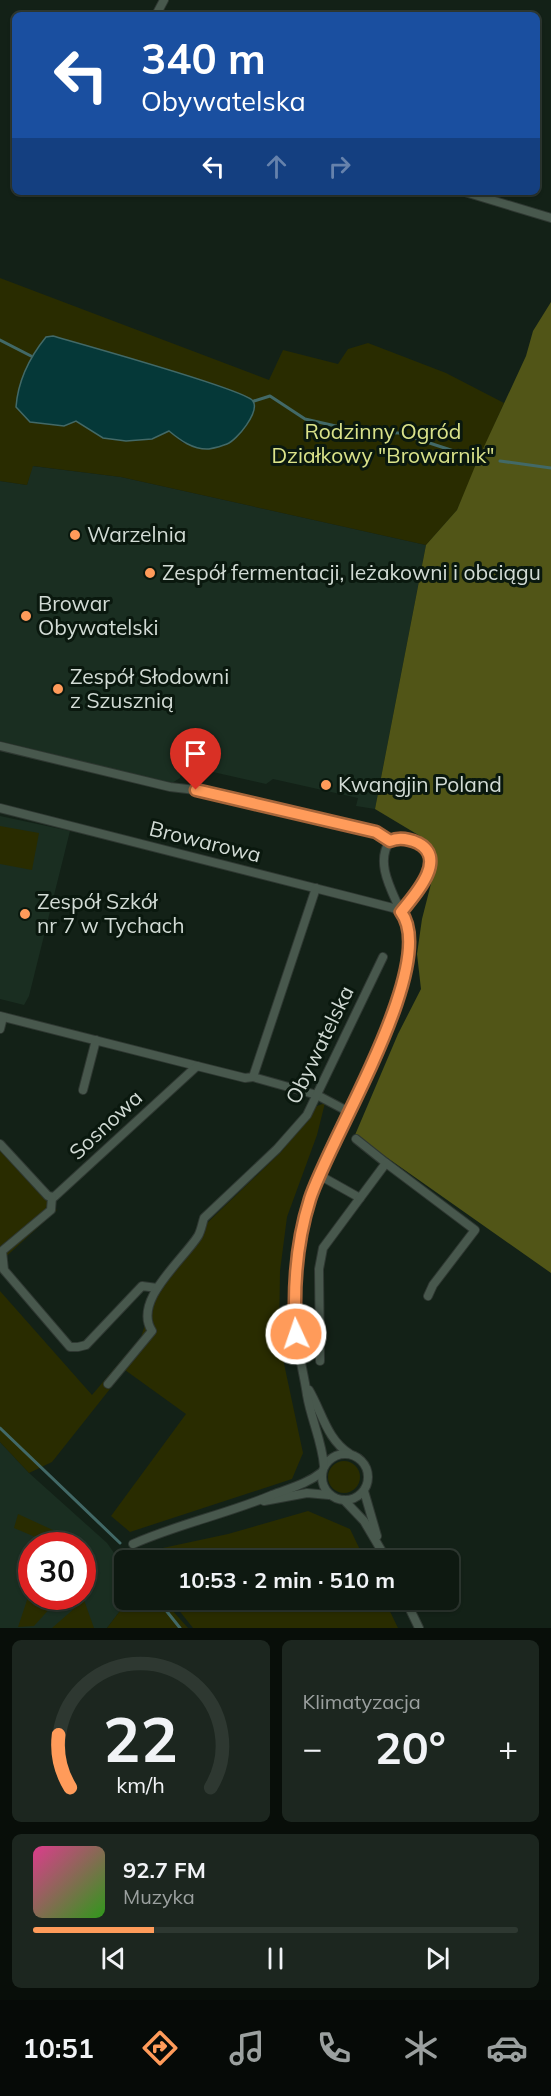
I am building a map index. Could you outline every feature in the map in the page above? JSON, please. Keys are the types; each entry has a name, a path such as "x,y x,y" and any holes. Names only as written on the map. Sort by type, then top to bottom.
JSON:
{"street":[{"path":"475,195 551,218"},
{"path":"0,746 170,787 196,790 376,832 390,841"},
{"name":"Browarowa","path":"0,808 316,888 401,912"},
{"path":"330,1495 322,1481 320,1439 307,1396 296,1334 295,1278 302,1226 319,1175 387,1032 398,999 409,938 407,920 401,912 384,868 384,851 390,841 401,838 423,846 429,861 426,881 401,912"},
{"path":"253,1077 316,888"},
{"name":"Obywatelska","path":"157,1288 199,1234 204,1218 277,1149 307,1115 383,957"},
{"path":"0,1029 2,1016 245,1078 253,1077 317,1095 349,1112"},
{"path":"83,1090 96,1040"},
{"name":"Sosnowa","path":"52,1197 108,1149 197,1066"},
{"path":"356,1140 475,1230 433,1285 428,1296"},
{"path":"0,1144 48,1196 52,1197 51,1210 2,1251 4,1270 70,1347 86,1345 142,1286 157,1288 149,1302 147,1314 152,1331 108,1384"},
{"path":"320,1361 319,1269 323,1248 386,1163"},
{"path":"319,1175 360,1198"},
{"path":"306,1385 332,1437 342,1449 358,1457 367,1469 369,1476 364,1491 358,1496 344,1500"},
{"path":"133,1544 152,1535 260,1501 304,1484 323,1469 335,1455 351,1454"},
{"path":"364,1491 381,1548"},
{"path":"260,1501 273,1501 307,1493 330,1495 344,1500 364,1521 381,1548"},
{"path":"410,1610 419,1628"}],"shaded area":[{"path":"32,466 121,477 426,545 375,809 356,806 358,798 273,779 266,784 182,765 180,778 172,783 0,741 0,481 27,485"},
{"name":"Zespół Szkół nr 7 w Tychach","path":"0,816 70,831 29,996 24,1005 0,999"},
{"path":"0,1442 29,1473 95,1532 18,1532 18,1610 96,1610 96,1533 114,1553 114,1610 121,1610 107,1628 0,1628"}],"green space":[{"name":"Rodzinny Ogród Działkowy \"Browarnik\"","path":"0,278 269,380 283,350 338,364 348,349 368,343 446,373 504,403 457,510 426,545 121,477 33,466 27,485 0,481","holes":["53,336 218,385 254,401 255,409 246,427 183,443 169,431 86,427 76,421 46,337"]},
{"path":"551,302 551,1273 355,1135 398,1034 421,989 417,954 422,919 435,868 435,858 425,839 375,809 426,545 457,510 526,356 533,331"},
{"path":"0,826 39,833 32,870 0,864"},
{"path":"325,1103 317,1135 287,1217 280,1271 279,1340 303,1453 292,1479 130,1532 111,1516 186,1414 125,1370 52,1462 29,1473 0,1442 0,1291 92,1395 141,1337 153,1301 206,1224 281,1152 317,1106"},
{"path":"0,1149 57,1210 0,1262"},
{"path":"344,1461 355,1466 360,1477 355,1488 344,1493 333,1488 328,1477 333,1466"},
{"path":"308,1511 350,1529 360,1550 153,1550 228,1534"},
{"path":"18,1514 56,1532 23,1532 14,1528"},
{"path":"24,1610 48,1610 34,1626 18,1627"},
{"path":"73,1610 88,1610 94,1628 52,1628"},
{"path":"121,1610 172,1610 188,1628 107,1628"},
{"path":"179,1610 389,1610 398,1628 193,1628"}],"water":[{"path":"53,336 223,387 253,401 253,412 241,432 231,441 209,449 192,446 169,431 152,439 126,441 103,438 76,421 64,426 30,422 16,407 19,388 34,353 46,337"}],"waterway":[{"path":"0,340 31,356"},
{"path":"254,401 270,396 305,419 362,432 399,433 466,455"},
{"path":"500,461 551,468"},
{"path":"0,1428 120,1543"},
{"path":"166,1610 180,1628"}],"place":[{"name":"Warzelnia","path":"75,535"},
{"name":"Zespół fermentacji, leżakowni i obciągu","path":"150,573"},
{"name":"Browar Obywatelski","path":"26,616"},
{"name":"Zespół Słodowni z Szusznią","path":"58,689"},
{"name":"Kwangjin Poland","path":"326,785"},
{"name":"Zespół Szkół nr 7 w Tychach","path":"25,914"}],"route":[{"path":"196,790 376,832 390,841 401,838 423,846 429,861 426,881 401,912 409,926 409,938 403,978 393,1017 319,1175 306,1211 295,1278 296,1334"}]}
